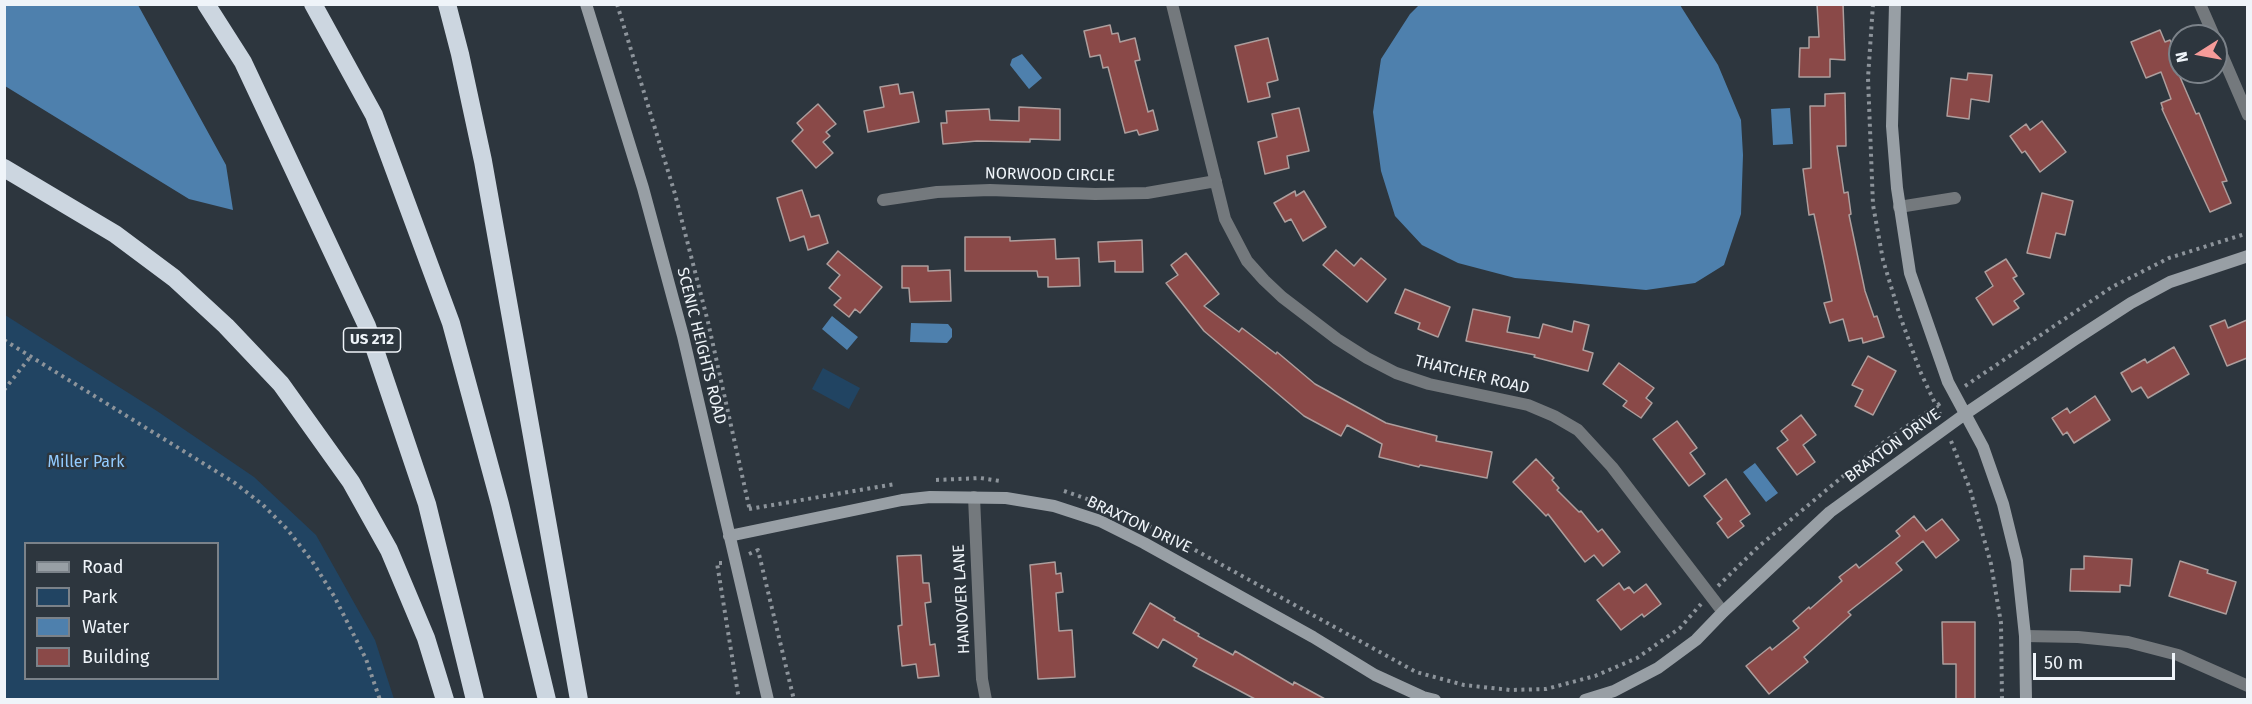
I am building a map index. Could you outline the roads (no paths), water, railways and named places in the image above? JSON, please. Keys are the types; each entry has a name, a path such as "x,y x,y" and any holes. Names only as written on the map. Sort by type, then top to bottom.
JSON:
{"highway":[{"name":"US 212","path":"206,4 243,62 367,326 427,504 475,699"},
{"path":"313,4 374,115 451,323 500,504 548,699"},
{"path":"447,4 483,161 579,699"},
{"path":"4,168 115,234 174,278 226,326 281,384 351,482 389,550 426,638 445,699"}],"street":[{"name":"SCENIC HEIGHTS ROAD","path":"586,4 643,188 683,336 768,699"},
{"name":"THATCHER ROAD","path":"1172,4 1226,219 1247,261 1282,297 1366,358 1396,373 1429,384 1528,405 1578,430 1612,467 1723,612"},
{"path":"1895,4 1892,126 1899,207 1910,273 1930,334 1954,394 1983,447 2003,504 2017,561 2025,636 2026,699"},
{"path":"2200,4 2209,24"},
{"path":"2228,70 2247,115"},
{"name":"NORWOOD CIRCLE","path":"883,200 937,192 980,190 1095,194 1147,193 1216,181"},
{"path":"1899,207 1955,198"},
{"name":"BRAXTON DRIVE","path":"1585,699 1614,692 1658,668 1696,640 1830,512 1965,414 2131,303 2170,282 2247,256"},
{"name":"BRAXTON DRIVE","path":"729,536 902,500 930,497 1006,498 1054,506 1100,521 1171,556 1375,675 1423,697 1435,699"},
{"name":"HANOVER LANE","path":"974,497 982,679 986,699"},
{"path":"2025,636 2078,637 2128,642 2178,656 2247,686"}],"water":[{"path":"1420,4 1680,5 1718,65 1741,120 1743,155 1741,214 1724,265 1695,283 1646,290 1515,278 1458,263 1422,245 1395,216 1381,171 1373,112 1381,59 1410,14"},
{"path":"4,5 138,5 226,165 233,210 189,199 5,86"},
{"path":"1022,54 1042,78 1029,89 1010,65 1012,59"},
{"path":"1790,108 1793,144 1773,145 1771,109"},
{"path":"832,316 858,337 847,350 822,329"},
{"path":"911,323 948,324 952,329 952,337 947,343 910,342"},
{"path":"1755,463 1778,493 1766,502 1743,472"}],"park label":[{"name":"Miller Park","path":"86,463"}]}
